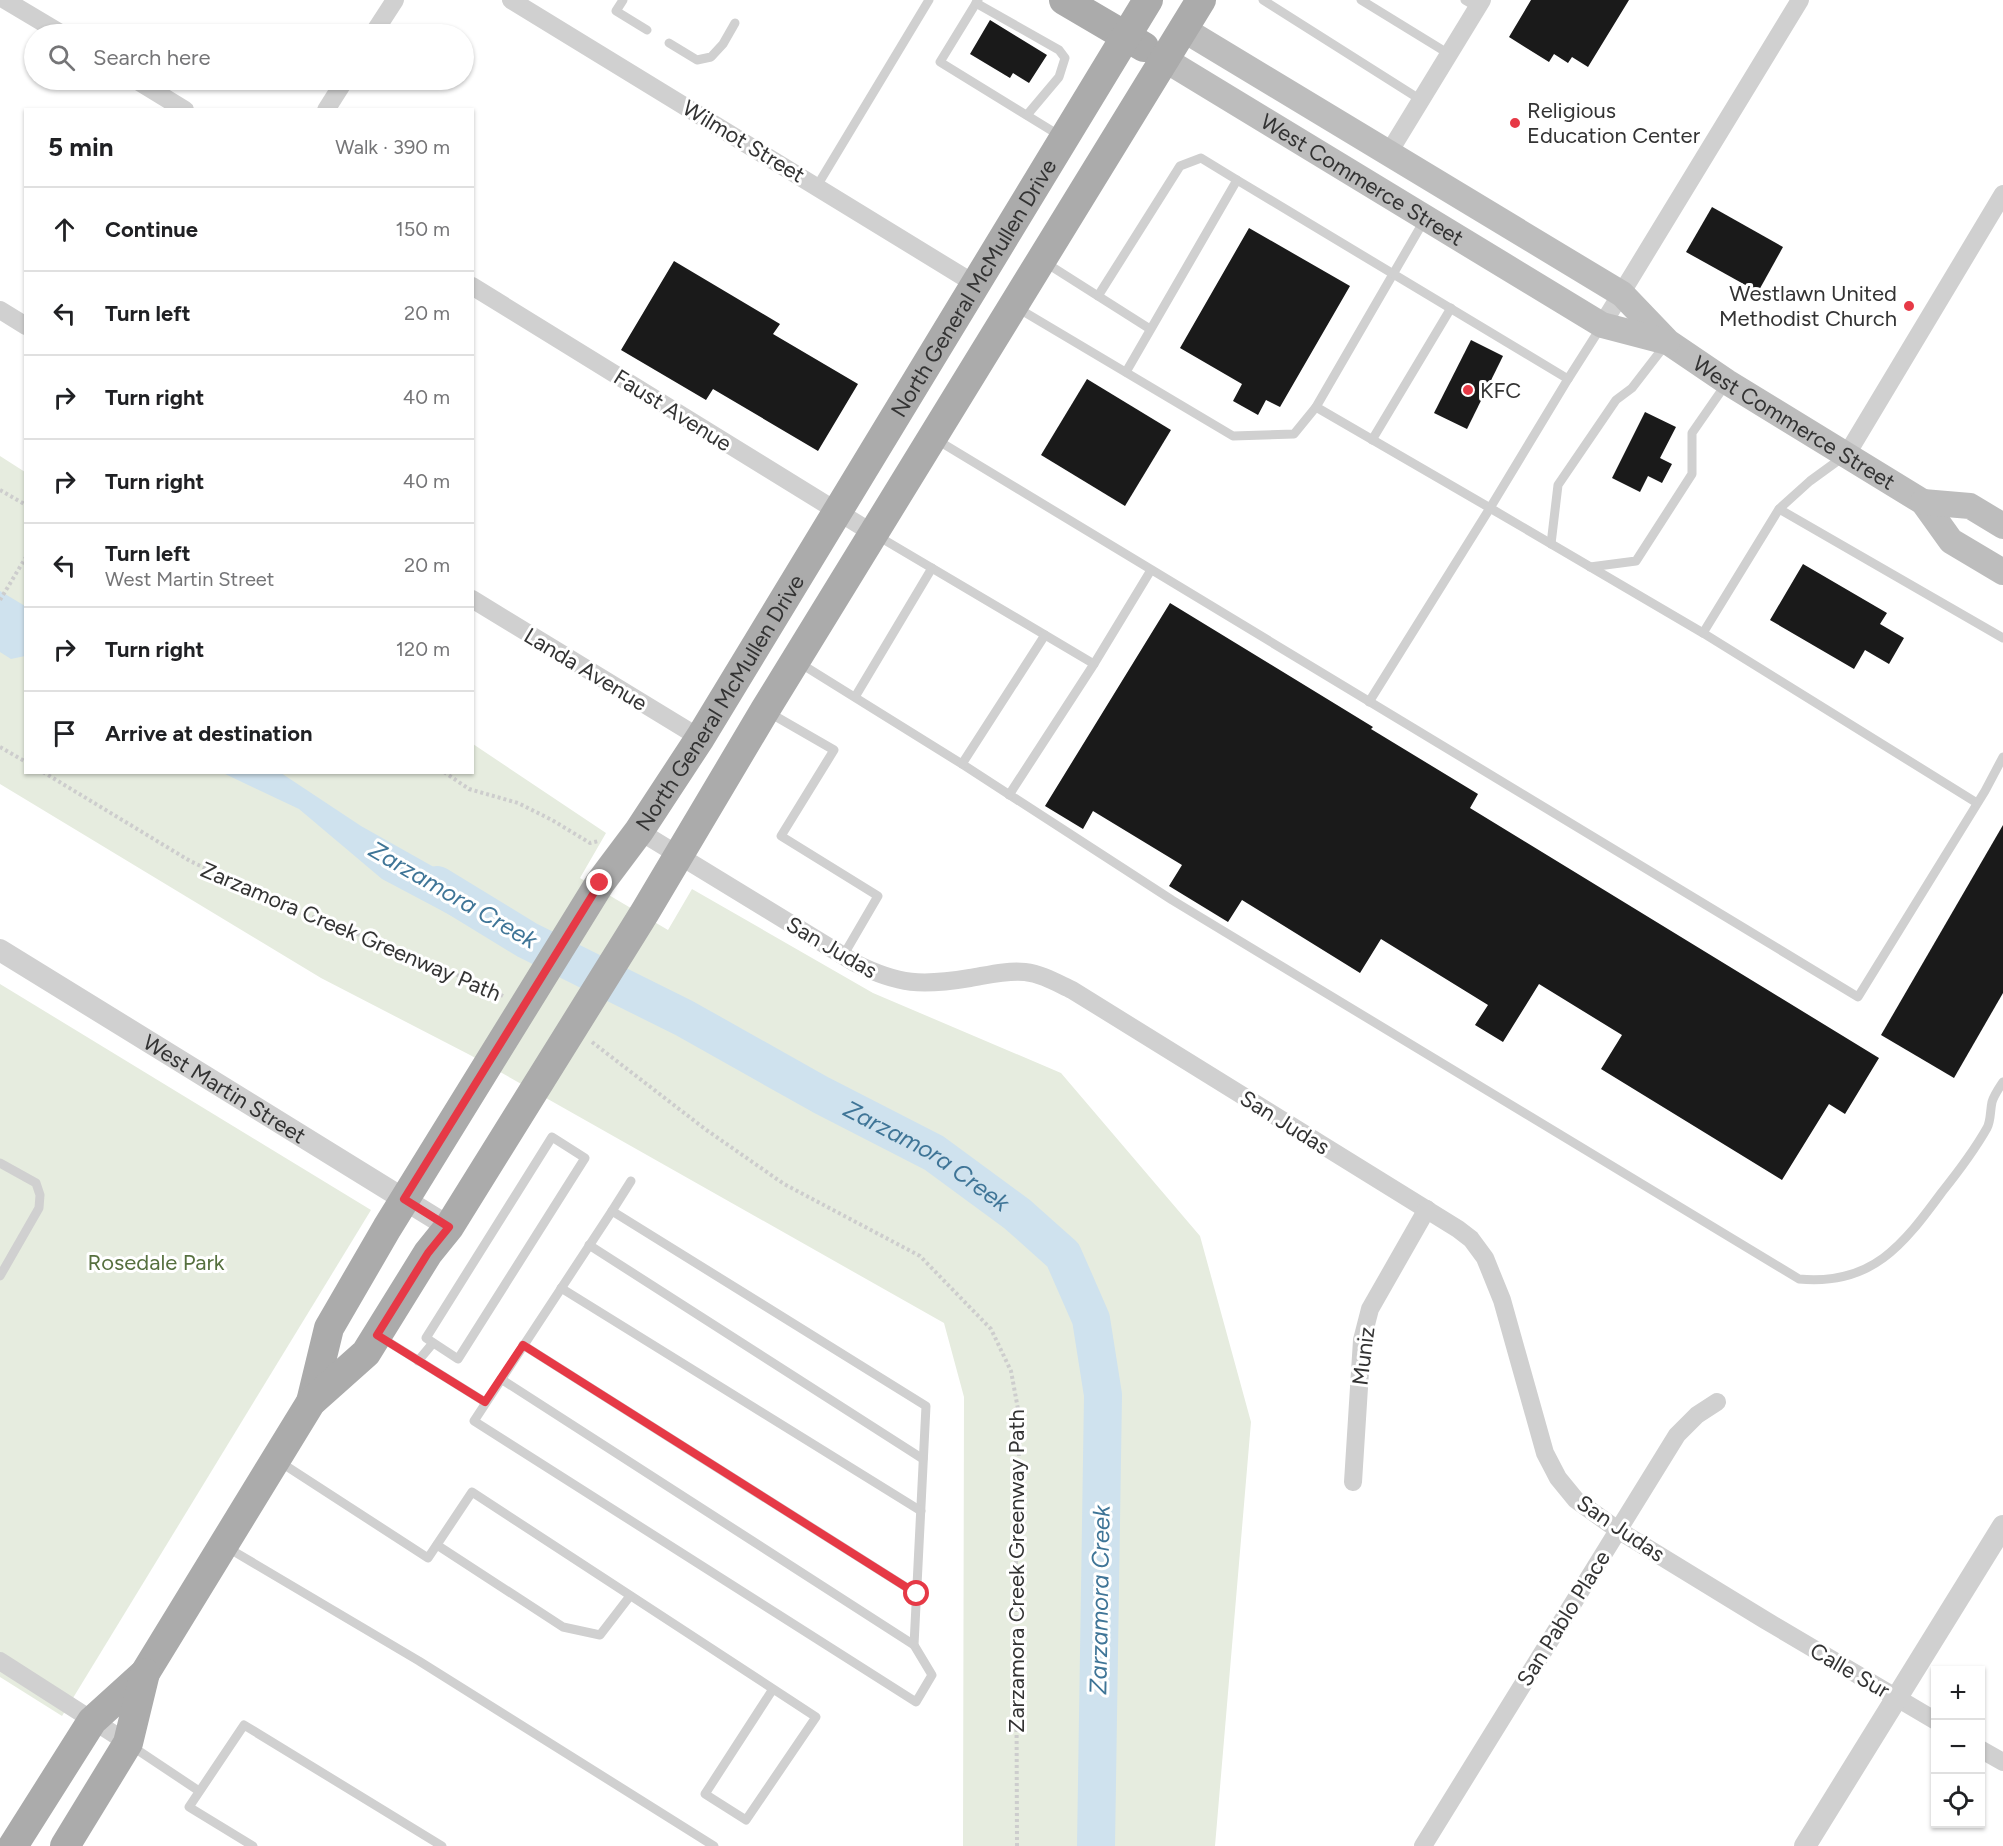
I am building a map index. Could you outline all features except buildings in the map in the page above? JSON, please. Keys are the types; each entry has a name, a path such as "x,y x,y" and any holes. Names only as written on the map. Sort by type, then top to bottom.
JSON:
{"main road":[{"name":"West Commerce Street","path":"1064,0 1602,325 1668,342"},
{"name":"North General McMullen Drive","path":"13,1846 92,1721 145,1673 311,1402 366,1353 428,1253 449,1227 645,912 765,710 1201,0"},
{"name":"West Commerce Street","path":"1143,2 1183,29 1388,154 1622,294 1668,342 1727,382 1923,502 1951,541 2003,572"},
{"name":"North General McMullen Drive","path":"311,1402 328,1328 404,1199 600,883 639,831 700,738 1126,36 1143,2"},
{"name":"West Commerce Street","path":"1923,502 1970,506 2003,526"},
{"name":"North General McMullen Drive","path":"65,1846 128,1743 145,1673"}],"street":[{"path":"5,0 45,24"},
{"path":"379,24 395,0"},
{"name":"Wilmot Street","path":"511,0 975,284"},
{"path":"1602,325 1800,0"},
{"path":"1388,154 1449,54 1475,2"},
{"path":"152,90 182,108"},
{"path":"327,108 339,90"},
{"path":"1847,454 2003,194"},
{"name":"Faust Avenue","path":"474,287 874,534"},
{"path":"0,310 24,325"},
{"name":"Landa Avenue","path":"474,600 700,738"},
{"name":"San Judas","path":"639,831 843,956 880,976 907,983 931,984 1004,972 1026,972 1072,990 1427,1209 1471,1239 1485,1258 1502,1300 1545,1453 1552,1468 1576,1500 1618,1530 1765,1620"},
{"name":"West Martin Street","path":"0,950 449,1227"},
{"name":"Muniz","path":"1353,1482 1362,1340 1370,1309 1427,1209"},
{"name":"San Pablo Place","path":"1423,1846 1677,1435 1697,1415 1717,1402"},
{"path":"1805,1846 2003,1526"},
{"name":"Calle Sur","path":"1765,1620 1933,1720"},
{"path":"0,1661 128,1743"},
{"path":"1985,1752 2003,1762"}],"lane":[{"path":"623,0 616,11 647,30"},
{"path":"817,186 928,0"},
{"path":"1263,0 1421,100"},
{"path":"1361,0 1449,54"},
{"path":"1027,115 1059,77 1065,58 1059,50 977,2 940,62 1064,138"},
{"path":"669,43 697,60 711,57 723,44 735,23"},
{"path":"1098,296 1180,166 1201,158 1568,379"},
{"path":"1126,372 1237,180"},
{"path":"1014,306 1233,436 1294,434 1316,407 1425,218"},
{"path":"1041,260 1150,329"},
{"path":"1372,440 1452,309"},
{"path":"1370,702 1602,325"},
{"path":"1551,544 1558,485 1616,400 1632,388 1668,342"},
{"path":"1590,567 1636,561 1692,474 1692,434 1727,382"},
{"path":"1316,407 1703,633 1977,803"},
{"path":"933,438 1858,997 2003,757"},
{"path":"1703,633 1779,509 1810,481 1847,454"},
{"path":"1779,509 2003,638"},
{"path":"874,534 1094,664"},
{"path":"855,697 932,568"},
{"path":"1009,795 1094,664 1151,570"},
{"path":"962,764 1045,634"},
{"path":"796,660 1172,900 1799,1279 1819,1281 1857,1274 1886,1257 1908,1237 1972,1153 1988,1125 1992,1099 2003,1082"},
{"path":"765,710 834,750 781,836 878,896 843,956"},
{"path":"552,1137 585,1158 458,1359 433,1343 426,1338 552,1137"},
{"path":"0,1163 36,1183 40,1195 39,1208 0,1276"},
{"path":"500,1381 914,1645 932,1676 916,1702 474,1421 485,1402 631,1181"},
{"path":"612,1211 926,1406 914,1645"},
{"path":"589,1245 923,1460"},
{"path":"561,1288 921,1511"},
{"path":"377,1335 485,1402"},
{"path":"418,1361 433,1343"},
{"path":"523,1345 917,1594"},
{"path":"276,1459 428,1558 472,1492 816,1717 746,1820 705,1794 773,1689"},
{"path":"223,1545 419,1661 714,1846"},
{"path":"436,1545 563,1627 600,1635 630,1596"},
{"path":"253,1846 189,1808 244,1725 442,1846"},
{"path":"128,1743 199,1791"}],"path":[{"path":"0,490 24,504"},
{"path":"0,600 24,559"},
{"path":"0,747 24,761"},
{"name":"Zarzamora Creek Greenway Path","path":"46,774 190,861 299,912 481,984 511,1000"},
{"path":"447,774 469,789 518,803 590,843 603,839"},
{"name":"Zarzamora Creek Greenway Path","path":"583,1038 594,1043 705,1129 784,1184 920,1256 991,1329 1011,1371 1020,1420 1017,1560 1017,1846"}],"green space":[{"path":"0,456 24,471 24,774 474,774 474,745 606,833 580,878 668,930 692,889 873,993 1061,1073 1200,1236 1251,1422 1215,1846 963,1846 964,1397 944,1323 470,1055 321,978 0,784"},
{"name":"Rosedale Park","path":"0,984 371,1210 62,1716 0,1677"}],"water":[{"path":"0,591 24,605 24,656 11,659 0,652"},
{"path":"225,774 283,774 361,826 487,897 481,911 465,923 382,879 299,809"}],"waterway":[{"name":"Zarzamora Creek","path":"437,885 527,940 684,1018 821,1095 934,1153 1017,1214 1063,1255 1091,1319 1103,1395 1096,1846"}],"place":[{"name":"Religious Education Center","path":"1515,123"},
{"name":"Westlawn United Methodist Church","path":"1909,306"},
{"name":"KFC","path":"1468,390"}],"route":[{"path":"600,883 404,1199 449,1227 428,1253 377,1335 485,1402 523,1345 917,1594"}]}
